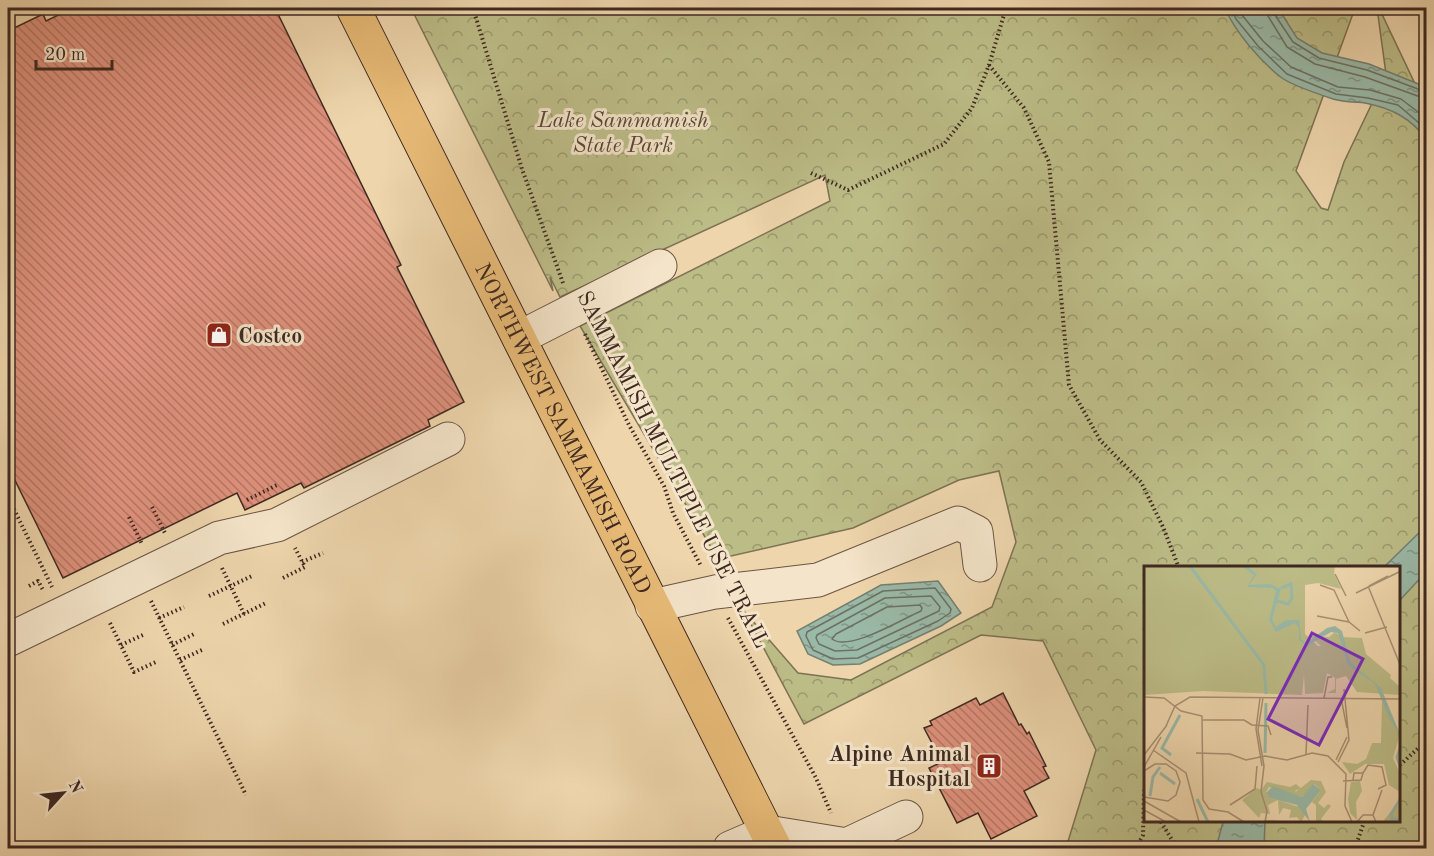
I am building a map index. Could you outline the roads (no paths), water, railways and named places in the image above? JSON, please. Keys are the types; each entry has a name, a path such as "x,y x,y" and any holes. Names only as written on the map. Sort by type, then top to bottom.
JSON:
{"main road":[{"name":"NORTHWEST SAMMAMISH ROAD","path":"353,8 771,840"}],"street":[{"path":"519,338 660,266"},
{"path":"8,640 219,538 277,525 448,439"},
{"path":"652,606 715,592 818,580 958,523 976,532 980,565"},
{"path":"730,849 771,840 841,838 906,817"}],"water":[{"path":"1225,8 1278,8 1297,38 1322,53 1369,64 1426,87 1426,139 1414,125 1392,111 1365,103 1333,99 1299,87 1282,78 1249,46"},
{"path":"1426,526 1426,572 1401,599 1401,566 1385,566"},
{"path":"938,581 961,613 941,626 860,664 833,665 808,654 797,631 881,585"},
{"path":"1223,823 1265,823 1264,848 1216,848"}],"place":[{"name":"Costco","path":"219,335"},
{"name":"Alpine Animal Hospital","path":"989,766"}],"park label":[{"name":"Lake Sammamish State Park","path":"623,132"}]}
